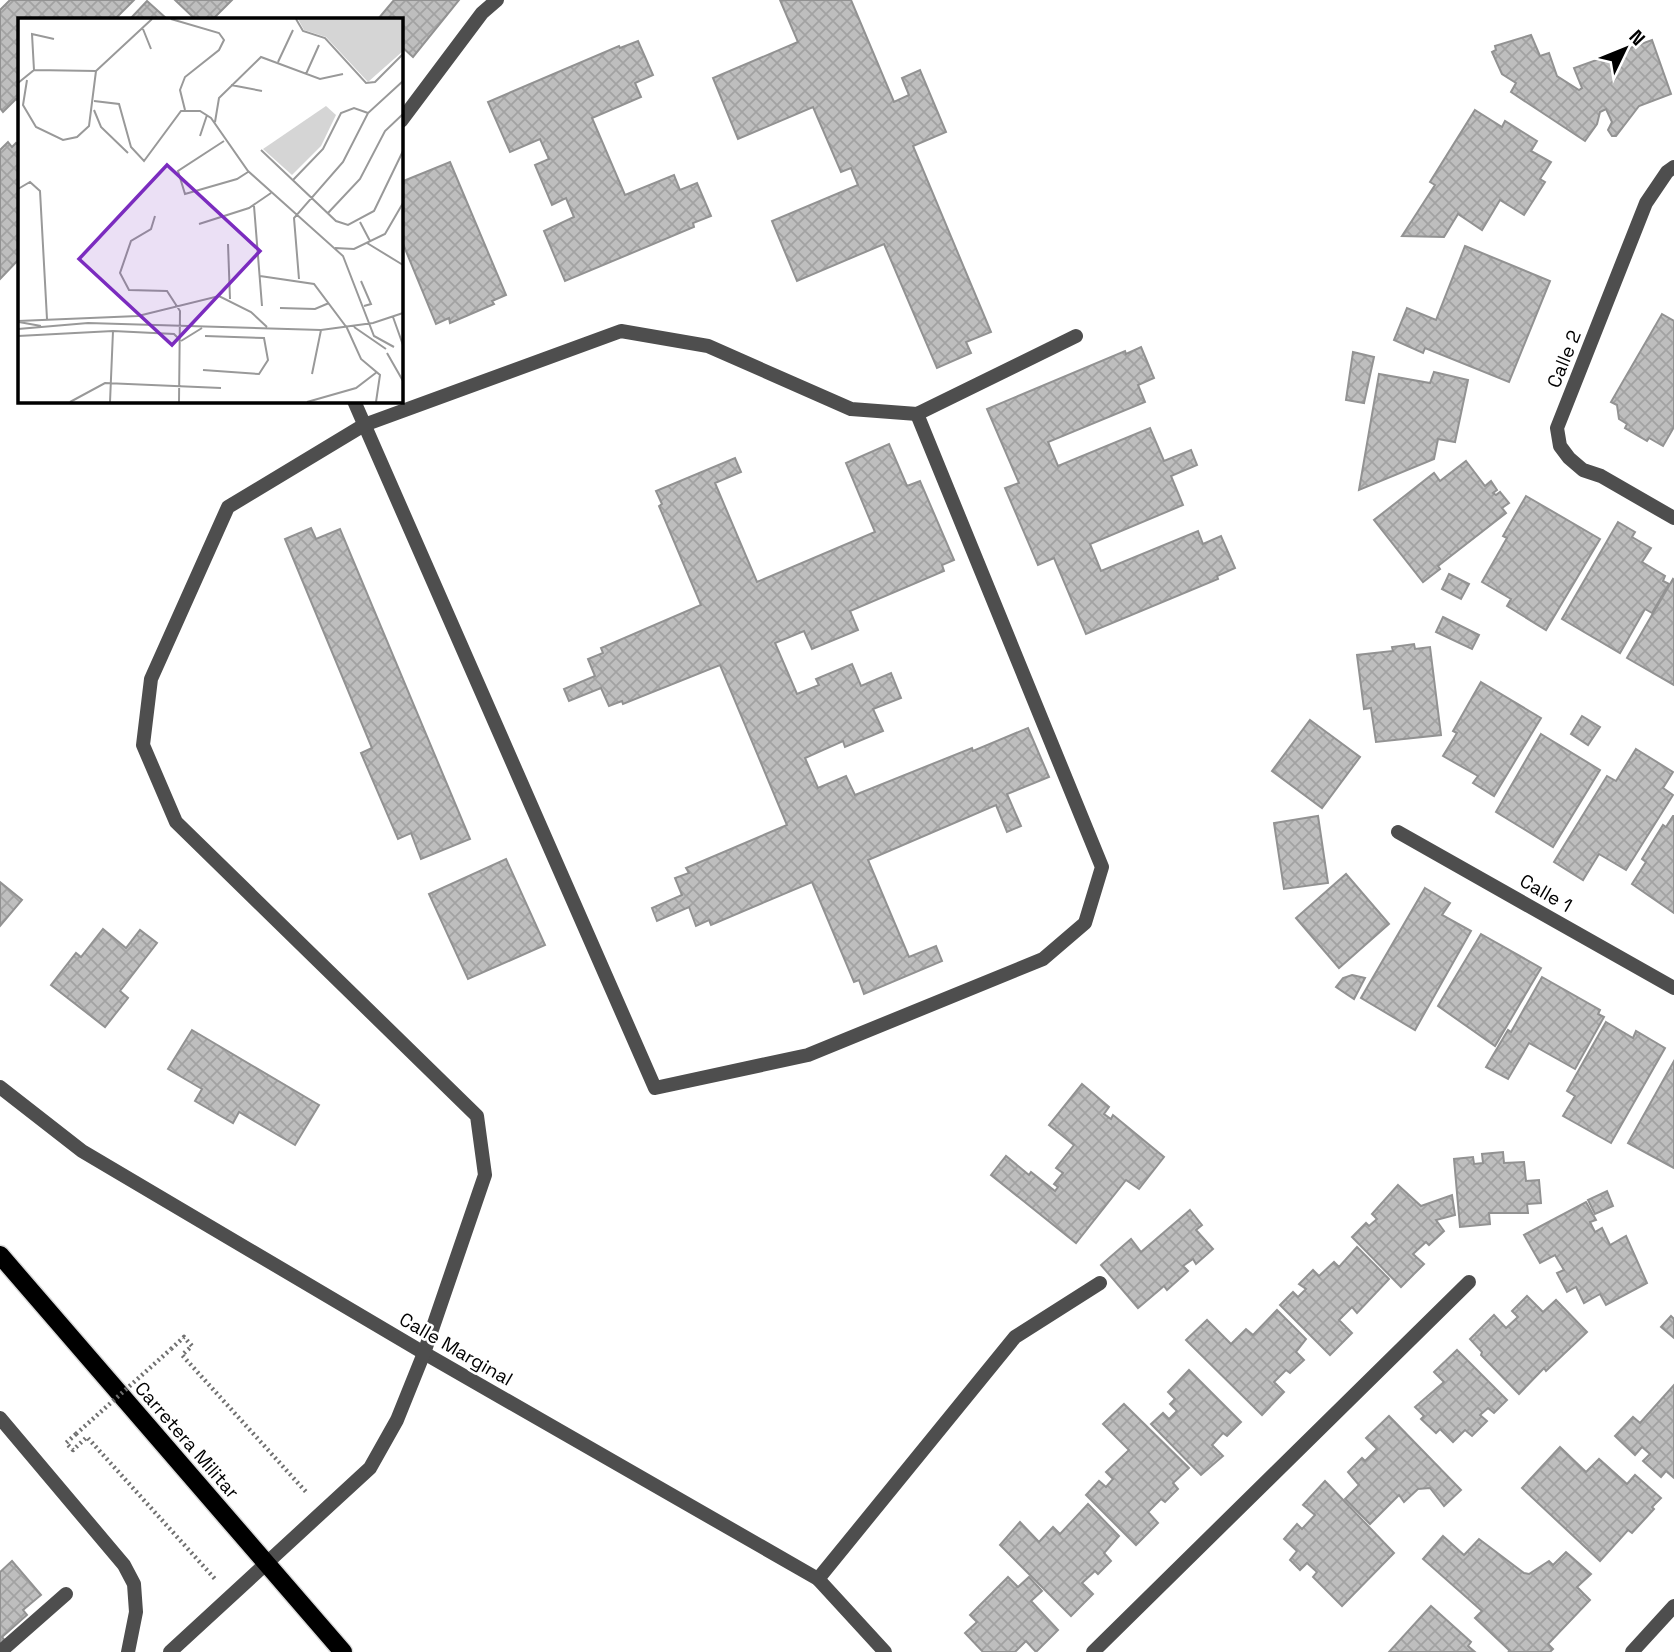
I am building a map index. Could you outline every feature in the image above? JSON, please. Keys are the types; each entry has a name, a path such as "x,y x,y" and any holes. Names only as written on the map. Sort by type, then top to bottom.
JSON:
{"main road":[{"name":"Carretera Militar","path":"0,1255 343,1652"}],"street":[{"path":"402,120 482,13 497,0"},
{"name":"Calle 2","path":"1674,167 1667,172 1646,203 1557,428 1560,446 1583,470 1601,476 1674,518"},
{"path":"170,1652 370,1468 397,1420 424,1353 485,1175 477,1116 176,822 143,745 151,679 228,507 365,425 621,331 708,346 851,409 917,414 1076,336"},
{"path":"354,402 655,1088 808,1055 1043,959 1085,923 1102,867 917,414"},
{"name":"Calle 1","path":"1398,832 1674,988"},
{"name":"Calle Marginal","path":"0,1087 82,1150 424,1353 818,1578 885,1652"},
{"path":"1093,1652 1469,1282"},
{"path":"818,1578 1015,1337 1100,1283"},
{"path":"0,1418 124,1565 134,1584 136,1612 128,1652"},
{"path":"0,1652 66,1594"},
{"path":"1632,1652 1674,1606"}],"path":[{"path":"231,1596 87,1437 73,1450 66,1443 184,1337 192,1346 182,1355 324,1511"}],"building":[{"path":"10,0 134,0 116,18 18,18 18,101 16,99 3,112 0,108 0,10"},
{"path":"175,0 232,0 214,18 194,18"},
{"path":"394,0 459,0 413,57 402,47 402,18 379,18"},
{"path":"780,0 851,0 894,102 909,95 902,78 920,70 946,132 913,146 991,332 966,342 971,353 937,368 884,244 797,281 772,221 858,185 851,168 841,172 813,107 738,139 713,78 798,42"},
{"path":"147,1 166,18 131,18"},
{"path":"1531,35 1540,56 1549,53 1557,76 1579,90 1582,88 1574,68 1652,40 1671,94 1639,106 1616,136 1612,136 1608,130 1612,122 1606,109 1600,112 1597,124 1585,141 1511,92 1516,83 1502,74 1492,52 1496,50 1495,46"},
{"path":"638,41 653,75 635,83 641,97 592,118 625,195 674,175 680,190 697,183 711,216 693,223 694,227 565,281 544,231 574,217 566,198 552,205 535,165 549,159 540,139 510,152 488,102 619,46 620,48"},
{"path":"1475,110 1502,127 1505,121 1537,141 1531,151 1551,162 1540,179 1545,182 1524,215 1500,200 1482,230 1458,214 1444,237 1402,236 1435,185 1430,182"},
{"path":"8,142 12,147 16,143 18,145 18,260 0,279 0,150"},
{"path":"450,162 506,295 492,301 494,304 450,323 449,318 436,324 402,241 402,182"},
{"path":"1465,246 1550,281 1509,382 1425,348 1423,353 1394,340 1407,308 1436,320"},
{"path":"1662,314 1674,321 1674,427 1663,446 1649,438 1647,441 1625,428 1627,424 1619,419 1617,405 1611,402"},
{"path":"1141,347 1154,378 1138,385 1145,402 1048,442 1058,466 1150,428 1164,461 1191,450 1197,465 1171,476 1183,505 1090,544 1101,571 1198,531 1203,544 1221,536 1235,568 1217,576 1218,579 1086,634 1054,558 1038,565 1005,488 1019,483 987,409 1125,351 1126,354"},
{"path":"1353,352 1374,357 1364,403 1346,400"},
{"path":"1434,372 1468,380 1455,442 1438,439 1434,459 1359,490 1379,374 1430,383"},
{"path":"889,444 907,486 920,481 954,560 942,565 944,571 850,611 858,630 812,649 804,631 775,643 797,694 819,685 816,679 852,664 861,686 891,673 901,698 873,709 883,731 845,747 843,741 805,758 818,788 846,776 855,795 1028,728 1049,777 1007,794 1021,826 1007,832 996,805 868,860 909,957 936,946 942,961 864,994 859,980 854,982 812,882 711,925 709,920 696,926 689,907 657,921 652,908 682,895 675,878 689,873 686,868 787,825 720,665 623,704 622,701 609,706 601,688 569,701 564,689 595,676 588,659 603,653 601,648 701,605 659,506 662,504 656,491 735,458 741,472 715,483 757,582 875,532 846,463"},
{"path":"1466,461 1485,486 1491,481 1497,490 1493,493 1496,495 1500,492 1509,503 1502,508 1506,513 1438,566 1440,569 1423,582 1374,520 1434,473 1440,481"},
{"path":"1526,496 1600,539 1546,630 1507,606 1511,599 1482,582 1507,538 1503,536"},
{"path":"1618,522 1635,532 1632,537 1651,548 1642,562 1665,576 1663,581 1669,584 1652,613 1645,609 1620,653 1562,619"},
{"path":"311,528 316,539 340,529 470,839 421,859 411,833 398,839 361,753 372,748 285,539"},
{"path":"1449,574 1469,584 1461,599 1442,589"},
{"path":"1674,580 1674,685 1627,658"},
{"path":"1443,617 1479,635 1472,649 1436,632"},
{"path":"1414,644 1415,649 1430,647 1441,735 1376,742 1371,708 1364,709 1357,655 1393,651 1392,647"},
{"path":"1481,682 1541,718 1494,796 1473,783 1478,776 1443,756 1457,733 1453,731"},
{"path":"1582,716 1600,727 1588,745 1571,734"},
{"path":"1310,720 1360,757 1322,808 1272,771"},
{"path":"1541,734 1600,770 1553,847 1496,812"},
{"path":"1636,749 1673,772 1663,788 1673,795 1626,870 1599,854 1583,880 1554,862 1607,776 1616,781"},
{"path":"1318,816 1328,883 1284,889 1274,823"},
{"path":"1673,816 1674,913 1632,884 1646,862 1642,859 1663,825 1666,827"},
{"path":"506,859 545,945 468,979 429,894"},
{"path":"1346,874 1389,924 1339,968 1296,918"},
{"path":"0,882 22,900 0,926"},
{"path":"1425,888 1450,903 1442,915 1471,931 1415,1030 1361,998"},
{"path":"103,929 126,948 140,930 157,943 120,991 128,998 105,1027 51,985 76,953 81,957"},
{"path":"1481,934 1541,968 1495,1046 1438,1006"},
{"path":"1352,975 1365,978 1354,999 1336,987 1343,978"},
{"path":"1542,977 1600,1010 1598,1014 1604,1017 1575,1069 1529,1043 1508,1079 1486,1067 1508,1030 1511,1032"},
{"path":"1606,1022 1633,1038 1636,1031 1665,1048 1611,1143 1563,1116 1575,1096 1567,1091"},
{"path":"192,1030 319,1105 295,1145 239,1112 233,1123 195,1101 202,1089 168,1069"},
{"path":"1674,1061 1674,1168 1628,1143"},
{"path":"1082,1084 1109,1107 1104,1114 1111,1119 1113,1115 1164,1157 1139,1189 1126,1180 1076,1243 991,1175 1006,1156 1055,1191 1058,1187 1054,1184 1063,1173 1056,1168 1074,1145 1049,1125"},
{"path":"1503,1152 1504,1163 1524,1162 1526,1181 1539,1180 1541,1203 1527,1204 1528,1213 1489,1213 1490,1224 1460,1227 1454,1159 1473,1157 1474,1164 1483,1163 1482,1154"},
{"path":"1398,1185 1421,1206 1452,1195 1455,1215 1436,1220 1444,1231 1429,1245 1426,1242 1413,1254 1424,1264 1401,1287 1352,1237 1366,1223 1369,1226 1377,1219 1372,1214"},
{"path":"1607,1191 1613,1206 1595,1214 1588,1200"},
{"path":"1586,1202 1596,1220 1590,1222 1595,1232 1602,1228 1610,1245 1626,1236 1647,1283 1606,1305 1600,1294 1584,1303 1576,1287 1567,1292 1557,1273 1564,1270 1555,1255 1540,1263 1524,1235"},
{"path":"1190,1210 1202,1225 1196,1230 1213,1249 1196,1264 1193,1259 1183,1266 1188,1271 1167,1290 1164,1286 1138,1308 1101,1265 1131,1239 1141,1252"},
{"path":"1357,1247 1389,1279 1357,1313 1352,1307 1339,1320 1352,1333 1330,1355 1280,1305 1293,1292 1298,1297 1306,1289 1299,1284 1313,1270 1319,1276 1334,1262 1339,1267"},
{"path":"1527,1296 1543,1312 1556,1300 1587,1332 1546,1371 1544,1368 1519,1394 1481,1355 1482,1352 1470,1339 1494,1315 1506,1328 1518,1317 1512,1311"},
{"path":"1277,1310 1306,1339 1296,1352 1304,1360 1290,1373 1286,1370 1274,1382 1284,1392 1262,1415 1186,1340 1207,1320 1231,1344 1246,1329 1253,1335"},
{"path":"1671,1316 1674,1319 1674,1338 1661,1327"},
{"path":"1457,1350 1507,1400 1494,1413 1488,1408 1480,1415 1487,1421 1472,1436 1465,1430 1453,1442 1440,1429 1436,1433 1421,1419 1424,1416 1415,1407 1444,1382 1434,1372"},
{"path":"1189,1370 1241,1422 1227,1436 1223,1433 1212,1445 1223,1456 1201,1475 1151,1424 1163,1413 1169,1419 1177,1411 1170,1404 1175,1399 1168,1392"},
{"path":"1674,1385 1674,1478 1666,1471 1661,1477 1643,1461 1650,1454 1642,1447 1635,1455 1615,1436 1633,1417 1640,1423"},
{"path":"1124,1404 1189,1468 1173,1483 1178,1489 1165,1502 1161,1499 1148,1512 1158,1523 1136,1545 1086,1495 1099,1481 1106,1487 1113,1479 1106,1472 1129,1450 1103,1424"},
{"path":"1389,1416 1461,1490 1444,1506 1430,1488 1418,1489 1404,1502 1399,1495 1370,1524 1345,1499 1359,1485 1348,1472 1362,1458 1365,1461 1377,1449 1366,1438"},
{"path":"1560,1447 1586,1472 1599,1459 1627,1484 1635,1475 1661,1498 1632,1533 1628,1530 1600,1561 1522,1488"},
{"path":"1325,1481 1394,1553 1342,1606 1313,1577 1317,1572 1307,1563 1300,1570 1290,1560 1297,1551 1284,1539 1297,1524 1302,1529 1315,1515 1303,1505"},
{"path":"1088,1504 1119,1536 1104,1553 1111,1561 1098,1574 1095,1571 1082,1583 1093,1594 1071,1616 1000,1545 1020,1522 1039,1542 1053,1527 1060,1534"},
{"path":"1443,1536 1464,1555 1479,1539 1529,1574 1549,1561 1553,1565 1566,1552 1591,1574 1577,1587 1590,1600 1548,1644 1553,1649 1550,1652 1508,1652 1510,1651 1475,1618 1482,1611 1423,1559"},
{"path":"12,1561 41,1595 23,1610 27,1615 2,1637 7,1643 0,1648 0,1572"},
{"path":"1008,1577 1018,1587 1029,1577 1042,1591 1031,1601 1058,1630 1036,1652 1026,1641 1015,1652 983,1652 965,1633 977,1622 970,1615"},
{"path":"1431,1606 1471,1642 1468,1646 1475,1652 1389,1652"}]}
